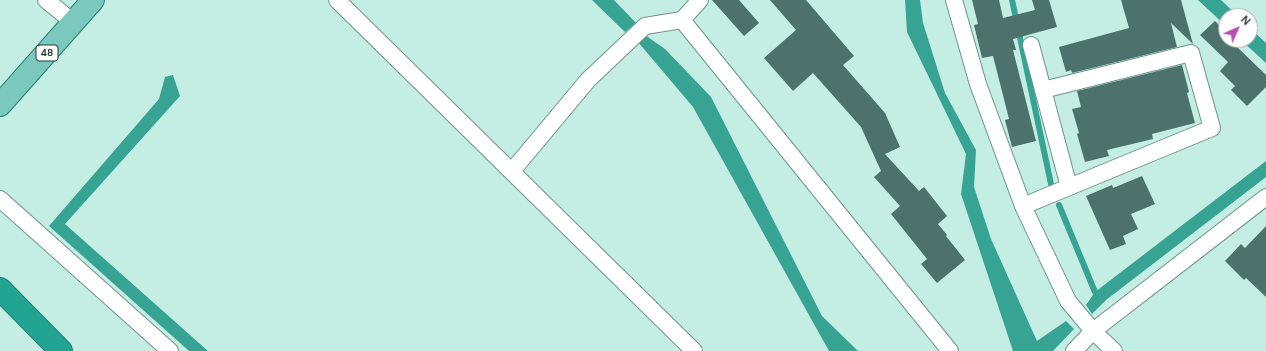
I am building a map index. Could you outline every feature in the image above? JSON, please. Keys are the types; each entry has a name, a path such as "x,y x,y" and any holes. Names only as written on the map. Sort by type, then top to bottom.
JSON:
{"highway":[{"path":"0,289 61,351"}],"main road":[{"name":"48","path":"0,105 94,0"}],"street":[{"path":"46,0 74,22"},
{"path":"337,0 694,351"},
{"path":"512,171 588,80 645,26 682,20 700,0"},
{"path":"954,0 978,84 1023,206 1068,301 1093,332 1114,351"},
{"path":"682,20 950,351"},
{"path":"1031,45 1069,187"},
{"path":"1023,206 1212,128 1190,53 1043,90"},
{"path":"1074,351 1093,332 1266,197"},
{"path":"0,200 170,351"}],"shaded area":[{"path":"592,0 614,0 636,23 625,32"},
{"path":"905,0 920,0 923,23 945,93 976,150 974,187 991,239 1037,341 1066,321 1074,329 1053,351 1013,351 961,194 966,154 907,32"},
{"path":"1198,0 1221,0 1230,8 1218,8 1218,19"},
{"path":"645,35 665,49 711,97 822,316 858,351 829,351 693,107 638,42"},
{"path":"1258,36 1266,43 1266,63 1250,48 1258,48"},
{"path":"173,75 180,96 65,224 208,351 189,351 49,226 159,99 165,77"},
{"path":"1266,161 1266,177 1106,300 1092,314 1086,305 1095,292"}],"building":[{"path":"712,0 739,0 759,23 744,36"},
{"path":"770,0 806,0 854,56 843,65 885,113 900,147 885,154 919,191 924,187 947,216 938,224 965,260 937,283 921,264 927,259 891,214 900,206 874,177 881,171 861,127 813,73 793,91 764,58 796,30"},
{"path":"972,0 999,0 1003,18 1035,10 1032,0 1049,0 1057,27 1013,39 1016,50 1013,50 1036,141 1012,147 1005,120 1009,119 993,56 982,58 974,25 978,24"},
{"path":"1121,0 1181,0 1193,44 1171,23 1177,47 1072,73 1071,70 1066,72 1059,47 1129,28"},
{"path":"1215,21 1218,24 1218,48 1238,48 1266,75 1266,87 1247,106 1231,90 1235,86 1220,71 1228,62 1200,35"},
{"path":"1182,65 1189,92 1187,93 1195,123 1152,134 1153,139 1107,150 1109,156 1085,162 1072,109 1081,107 1077,91"},
{"path":"1142,176 1155,204 1131,214 1138,229 1123,236 1126,244 1110,250 1086,196 1112,185 1113,188"},
{"path":"1266,226 1266,297 1246,278 1244,280 1225,261 1241,244 1245,248"}],"waterway":[{"path":"1012,0 1051,184"},
{"path":"1059,205 1095,292"}]}
